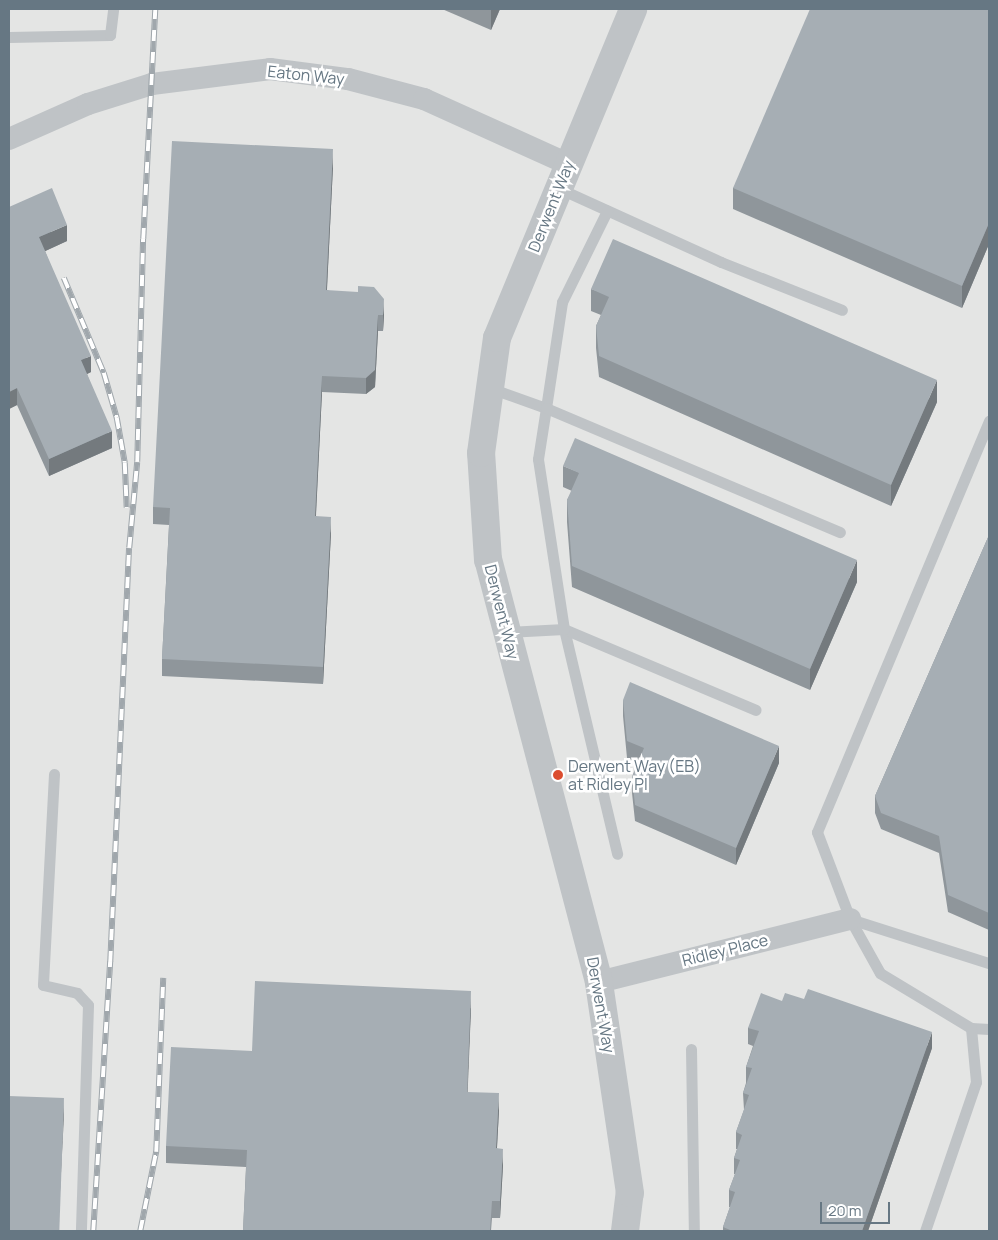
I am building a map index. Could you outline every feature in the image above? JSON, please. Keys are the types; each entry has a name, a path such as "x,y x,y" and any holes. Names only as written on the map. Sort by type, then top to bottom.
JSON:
{"street":[{"name":"Derwent Way","path":"625,1231 630,1193 599,982 488,560 481,453 497,338 633,9"},
{"name":"Eaton Way","path":"9,139 88,104 152,84 212,74 270,69 348,79 424,99 563,176"},
{"name":"Ridley Place","path":"599,982 850,919"}],"lane":[{"path":"9,37 110,35 113,9"},
{"path":"563,176 607,211 842,310"},
{"path":"607,211 562,302 538,460 564,629 617,854"},
{"path":"490,388 546,408 840,532"},
{"path":"989,420 817,832 850,919 880,973 971,1028 989,1029"},
{"path":"507,632 564,629 756,710"},
{"path":"54,774 43,985 77,993 88,1005 81,1231"},
{"path":"850,919 989,963"},
{"path":"926,1231 976,1082 971,1028"},
{"path":"692,1049 694,1231"}],"shaded area":[{"path":"9,9 989,9 989,1231 9,1231"}],"building":[{"path":"810,9 989,9 989,223 962,286 733,188"},
{"path":"172,141 333,149 326,290 358,292 358,286 374,287 384,299 383,315 378,315 375,370 366,378 322,376 315,516 331,517 323,667 162,659 170,508 153,507"},
{"path":"52,188 67,225 39,237 91,356 81,360 112,431 49,459 17,388 9,392 9,207"},
{"path":"613,239 937,380 891,485 599,356 596,326 609,297 591,289"},
{"path":"575,438 857,560 810,669 572,566 567,500 579,473 563,466"},
{"path":"989,535 989,913 948,895 939,836 881,813 875,796"},
{"path":"630,682 779,746 736,848 635,805 632,777 644,748 627,741 623,700"},
{"path":"255,981 471,991 467,1092 499,1093 496,1148 503,1149 500,1201 492,1201 490,1231 243,1231 247,1150 166,1146 171,1047 252,1051"},
{"path":"808,989 932,1032 862,1231 729,1231 723,1227 735,1192 729,1190 740,1160 734,1158 742,1135 736,1132 749,1095 743,1093 752,1068 746,1067 759,1031 748,1028 761,993 782,1001 785,993 804,999"},
{"path":"9,1096 64,1098 59,1231 9,1231"}],"railway":[{"path":"93,1231 110,962 129,548 137,462 143,239 155,9"},
{"path":"64,278 104,373 117,418 125,463 127,508"},
{"path":"140,1231 156,1152 163,978"}],"place":[{"name":"Derwent Way (EB) at Ridley Pl","path":"558,775"}]}
